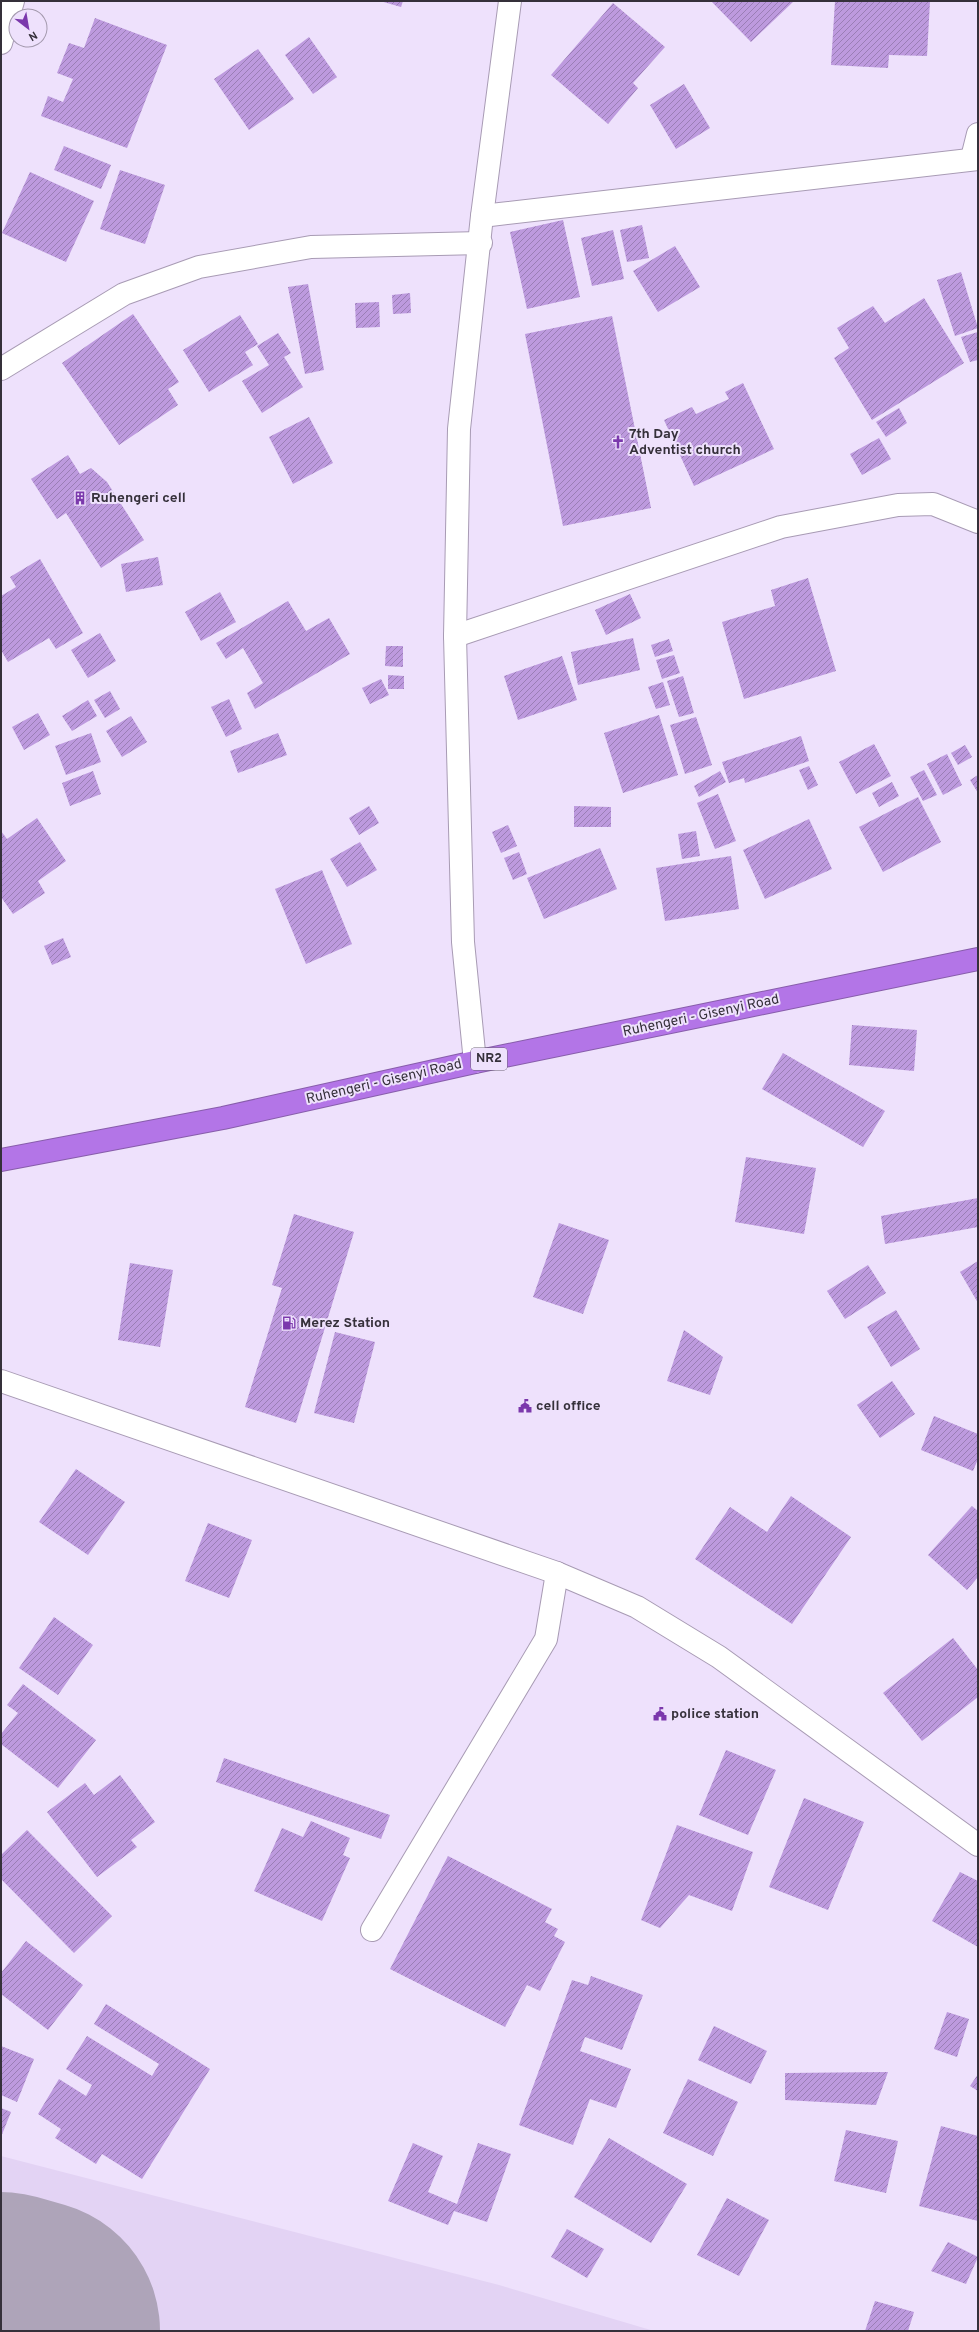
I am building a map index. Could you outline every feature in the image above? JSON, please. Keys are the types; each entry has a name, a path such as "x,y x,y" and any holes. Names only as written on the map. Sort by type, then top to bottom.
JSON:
{"highway":[{"name":"Ruhengeri - Gisenyi Road","path":"1,1160 222,1118 475,1062 978,960"}],"street":[{"path":"1,43 12,1"},
{"path":"475,1062 464,942 454,636 459,429 481,243 482,216 510,1"},
{"path":"482,216 975,159 978,134"},
{"path":"1,369 124,294 199,267 311,247 481,243"},
{"path":"454,636 781,527 905,505 933,504 978,522"},
{"path":"1,1381 557,1573 637,1607 718,1657 978,1845"},
{"path":"372,1930 546,1639 557,1573"}],"shaded area":[{"path":"1,2156 499,2285 654,2331 1,2331"}],"building":[{"path":"380,1 403,1 401,7"},
{"path":"711,1 794,1 751,42"},
{"path":"835,1 930,1 927,56 889,55 888,68 831,65"},
{"path":"613,3 665,47 633,83 638,88 608,124 551,75"},
{"path":"95,18 167,45 127,148 41,116 48,96 63,102 73,79 57,73 69,43 84,48"},
{"path":"309,37 337,77 313,94 285,55"},
{"path":"258,49 294,99 249,130 214,79"},
{"path":"684,84 710,128 676,149 650,105"},
{"path":"64,146 111,165 101,189 54,170"},
{"path":"120,170 165,185 145,244 100,229"},
{"path":"30,172 94,201 66,262 2,233"},
{"path":"563,220 580,297 527,309 510,232"},
{"path":"642,225 649,258 627,262 620,230"},
{"path":"613,230 624,279 592,286 581,238"},
{"path":"675,246 700,287 658,312 633,271"},
{"path":"961,272 978,328 955,336 937,280"},
{"path":"308,284 324,370 305,374 288,287"},
{"path":"410,293 411,313 393,314 392,295"},
{"path":"924,298 964,363 872,420 834,358 849,348 837,328 873,306 885,323"},
{"path":"379,302 380,327 356,328 355,303"},
{"path":"133,314 179,382 168,389 178,405 119,445 62,363"},
{"path":"240,315 258,344 245,352 253,365 209,392 183,350"},
{"path":"612,316 651,508 563,526 525,334"},
{"path":"978,332 978,360 970,362 961,337"},
{"path":"278,333 291,353 284,357 303,387 262,413 242,381 269,365 257,346"},
{"path":"743,383 774,449 694,486 664,420 692,407 696,414 729,399 725,392"},
{"path":"899,408 907,423 886,437 876,422"},
{"path":"309,417 333,463 293,484 269,437"},
{"path":"879,438 891,459 862,475 850,454"},
{"name":"Ruhengeri cell","path":"68,455 80,474 91,468 107,482 144,540 101,568 66,513 57,519 31,479"},
{"path":"158,557 163,585 126,592 121,564"},
{"path":"40,559 83,633 56,649 49,638 8,662 1,650 1,596 16,587 10,577"},
{"path":"808,578 836,671 744,699 722,622 775,606 771,590"},
{"path":"220,592 236,622 201,641 185,612"},
{"path":"630,594 641,618 606,635 595,610"},
{"path":"288,601 306,631 329,618 350,654 255,709 247,693 263,683 243,648 226,659 216,643"},
{"path":"100,633 116,661 88,678 71,650"},
{"path":"633,638 640,670 578,685 571,652"},
{"path":"669,639 673,651 655,657 651,645"},
{"path":"386,646 403,646 403,667 385,666"},
{"path":"674,655 680,673 662,679 656,660"},
{"path":"562,656 577,700 518,720 504,676"},
{"path":"388,675 404,676 404,689 388,689"},
{"path":"683,676 694,713 679,717 667,681"},
{"path":"381,679 389,695 370,704 362,688"},
{"path":"663,682 670,705 656,709 648,687"},
{"path":"110,691 120,709 105,718 94,700"},
{"path":"229,699 242,729 226,737 211,707"},
{"path":"88,700 97,716 72,731 62,716"},
{"path":"38,713 50,735 24,750 12,727"},
{"path":"659,715 678,775 623,793 604,733"},
{"path":"131,716 147,742 122,757 106,731"},
{"path":"696,717 712,765 685,774 670,725"},
{"path":"91,733 101,762 66,775 55,746"},
{"path":"278,733 287,755 238,773 230,751"},
{"path":"801,736 809,761 745,783 744,778 729,783 722,762"},
{"path":"874,744 891,776 856,794 839,762"},
{"path":"965,745 972,757 958,765 951,753"},
{"path":"947,754 962,785 943,795 927,764"},
{"path":"809,766 818,785 808,790 799,770"},
{"path":"924,770 937,795 923,801 910,777"},
{"path":"93,771 101,794 70,806 62,783"},
{"path":"720,771 726,782 699,797 694,786"},
{"path":"978,775 978,793 970,780"},
{"path":"892,782 899,796 879,807 872,793"},
{"path":"718,794 736,841 715,849 697,803"},
{"path":"918,797 941,842 883,872 859,827"},
{"path":"369,806 379,823 359,835 349,818"},
{"path":"574,806 611,807 611,827 574,827"},
{"path":"37,818 66,861 38,881 45,893 13,914 1,897 1,831 7,839"},
{"path":"809,819 832,869 765,899 743,850"},
{"path":"508,825 517,846 501,853 492,832"},
{"path":"696,831 700,856 682,859 678,834"},
{"path":"360,842 377,870 347,887 330,859"},
{"path":"600,848 617,889 544,919 527,878"},
{"path":"519,852 527,874 513,880 504,858"},
{"path":"731,856 739,909 665,921 656,868"},
{"path":"322,870 352,944 306,964 275,889"},
{"path":"63,938 71,957 52,965 44,946"},
{"path":"852,1025 917,1030 914,1071 849,1065"},
{"path":"783,1053 885,1111 863,1147 762,1089"},
{"path":"746,1157 816,1168 804,1234 735,1222"},
{"path":"978,1198 978,1227 885,1244 881,1216"},
{"path":"294,1214 354,1232 296,1423 245,1407 282,1288 272,1285"},
{"path":"559,1223 609,1240 583,1314 533,1297"},
{"path":"978,1261 978,1303 960,1272"},
{"path":"130,1263 173,1270 160,1347 118,1340"},
{"path":"868,1265 886,1293 845,1319 827,1291"},
{"path":"896,1310 920,1349 891,1367 867,1327"},
{"path":"684,1330 723,1357 710,1395 667,1381"},
{"path":"335,1332 375,1342 354,1423 314,1413"},
{"path":"892,1381 915,1414 880,1438 857,1405"},
{"path":"934,1416 978,1434 978,1459 973,1471 921,1450"},
{"path":"76,1469 125,1502 88,1555 39,1522"},
{"path":"791,1496 851,1537 792,1624 695,1559 730,1507 767,1532"},
{"path":"972,1506 978,1511 978,1577 967,1590 928,1555"},
{"path":"208,1523 252,1540 229,1598 185,1581"},
{"path":"54,1617 93,1645 58,1695 19,1668"},
{"path":"953,1638 978,1670 978,1697 922,1741 883,1693"},
{"path":"23,1684 96,1740 58,1788 1,1744 1,1734 18,1713 7,1705"},
{"path":"726,1750 776,1770 748,1835 699,1815"},
{"path":"224,1758 390,1815 381,1839 216,1782"},
{"path":"120,1775 155,1822 131,1840 137,1847 97,1877 47,1812 85,1783 94,1795"},
{"path":"804,1798 864,1822 828,1910 769,1887"},
{"path":"311,1821 350,1838 343,1855 350,1858 322,1921 254,1891 282,1828 303,1837"},
{"path":"677,1825 753,1852 732,1911 689,1895 660,1928 641,1920"},
{"path":"27,1830 112,1916 74,1953 1,1879 1,1855"},
{"path":"448,1856 552,1909 545,1922 558,1929 554,1936 565,1942 540,1991 527,1985 505,2027 390,1969"},
{"path":"960,1872 978,1881 978,1947 932,1921"},
{"path":"26,1941 83,1985 48,2030 1,1994 1,1973"},
{"path":"591,1976 643,1995 622,2050 585,2037 580,2051 631,2069 616,2108 590,2099 573,2145 519,2125 572,1980 588,1985"},
{"path":"106,2004 210,2069 142,2179 102,2154 96,2164 55,2138 61,2129 38,2114 59,2079 86,2096 92,2085 66,2069 87,2036 152,2076 159,2064 94,2024"},
{"path":"947,2012 969,2019 957,2057 934,2049"},
{"path":"714,2026 767,2051 751,2084 698,2060"},
{"path":"1,2046 34,2059 17,2102 1,2095"},
{"path":"888,2072 876,2105 785,2100 785,2073"},
{"path":"978,2074 978,2091 970,2086"},
{"path":"688,2079 738,2102 713,2156 663,2133"},
{"path":"1,2108 11,2112 1,2137"},
{"path":"941,2126 978,2136 978,2221 919,2206"},
{"path":"846,2130 898,2141 886,2193 834,2181"},
{"path":"609,2138 687,2184 651,2243 574,2197"},
{"path":"413,2143 443,2156 428,2192 457,2204 478,2143 511,2154 487,2222 454,2211 448,2225 388,2201"},
{"path":"727,2198 769,2220 739,2276 697,2255"},
{"path":"567,2229 604,2249 587,2278 551,2257"},
{"path":"948,2242 978,2257 966,2284 931,2271"},
{"path":"875,2301 914,2312 908,2331 865,2331"}],"runway":[{"path":"1,2323 29,2331"}],"place":[{"name":"7th Day Adventist church","path":"618,442"},
{"name":"Ruhengeri cell","path":"80,498"},
{"name":"Merez Station","path":"289,1323"},
{"name":"cell office","path":"525,1406"},
{"name":"police station","path":"660,1714"}]}
